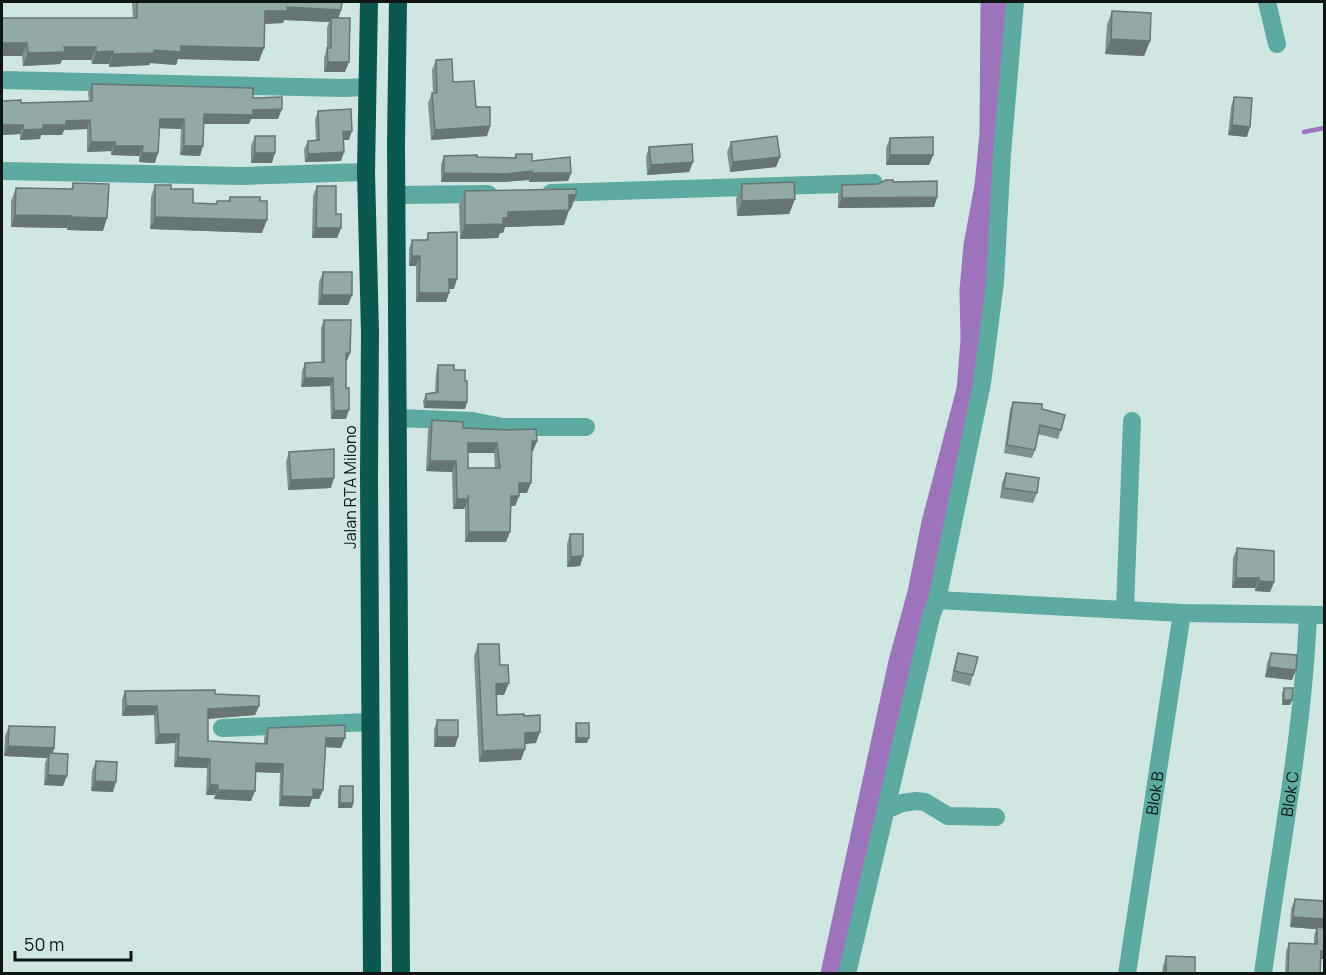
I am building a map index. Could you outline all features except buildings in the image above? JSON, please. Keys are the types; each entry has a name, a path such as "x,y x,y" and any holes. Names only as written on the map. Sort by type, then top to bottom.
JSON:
{"highway":[{"name":"Jalan RTA Milono","path":"369,2 366,172 370,333 372,974"},
{"path":"398,2 396,195 401,974"},
{"path":"367,143 396,143"}],"street":[{"path":"847,974 931,617 937,600 982,383 995,282 1002,154 1015,2"},
{"path":"1267,2 1277,44"},
{"path":"2,80 367,87"},
{"path":"2,171 242,176 366,172"},
{"path":"539,193 874,183"},
{"path":"396,195 503,193"},
{"path":"398,418 472,421 503,427 586,427"},
{"path":"1125,609 1132,422"},
{"path":"937,600 1182,613 1316,615"},
{"name":"Blok B","path":"1127,974 1182,613"},
{"name":"Blok C","path":"1263,974 1305,674 1316,615"},
{"path":"222,728 370,722"},
{"path":"886,810 902,803 916,801 925,802 948,816 996,817"}],"waterway":[{"path":"834,974 902,662 970,390 974,340 973,290 993,134 994,2"},
{"path":"1304,132 1324,128"}]}
